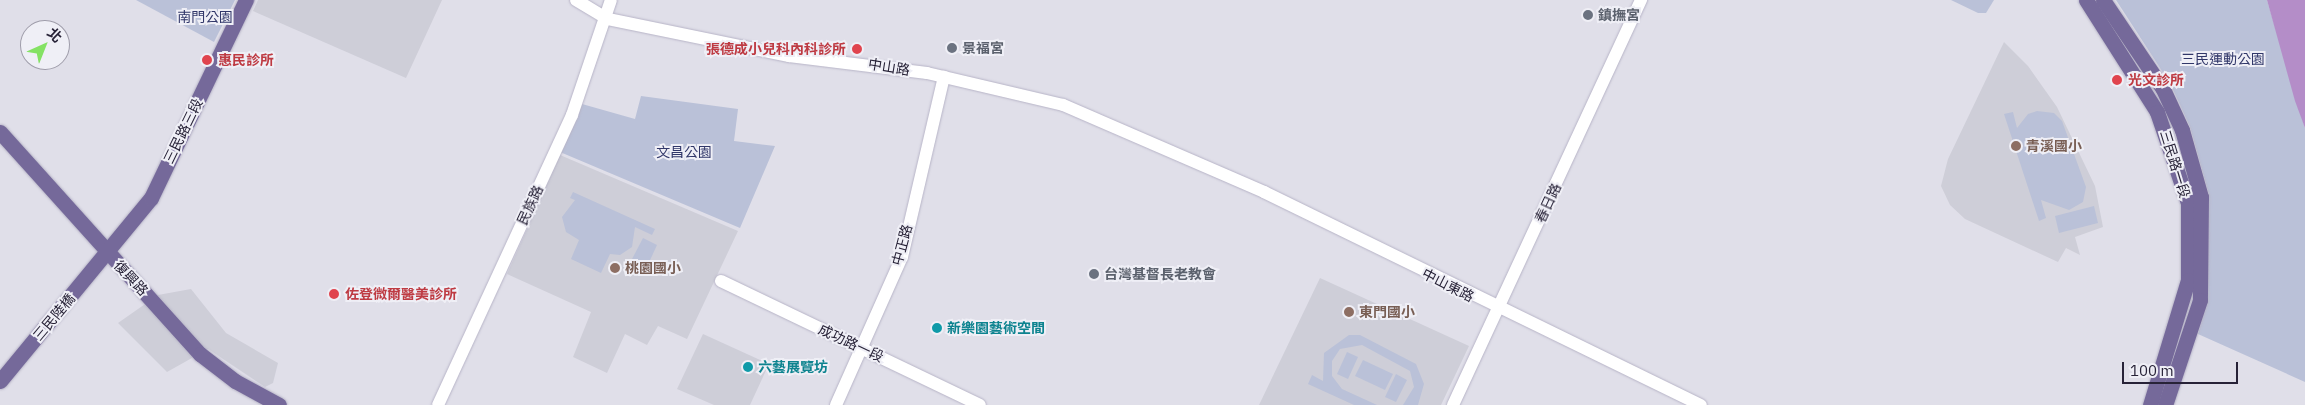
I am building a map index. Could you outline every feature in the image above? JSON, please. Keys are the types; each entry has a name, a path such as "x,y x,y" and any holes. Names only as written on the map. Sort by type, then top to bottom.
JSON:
{"main road":[{"name":"三民路三段","path":"108,254 151,198 246,0"},
{"name":"三民路一段","path":"2086,0 2157,112 2188,203 2188,280 2150,405"},
{"name":"三民路一段","path":"2103,0 2163,89 2182,130 2200,197 2200,300 2165,405"},
{"name":"復興路","path":"0,132 200,354 235,381 279,405"},
{"name":"三民陸橋","path":"0,381 108,254"}],"street":[{"name":"中山路","path":"576,0 608,19 789,56 872,63 1063,104 1196,162"},
{"name":"民族路","path":"438,405 572,115 608,19 612,0"},
{"name":"春日路","path":"1453,405 1641,0"},
{"name":"中正路","path":"836,405 902,257 944,77"},
{"name":"中山東路","path":"1196,162 1498,310 1701,405"},
{"name":"成功路一段","path":"721,281 980,405"}],"shaded area":[{"path":"258,0 442,0 406,78 253,11"},
{"path":"2267,0 2305,0 2305,128 2295,101"},
{"name":"青溪國小","path":"2004,42 2028,66 2057,107 2095,186 2103,227 2075,237 2080,255 2066,248 2058,262 1965,219 1950,205 1941,186 1948,159"},
{"name":"桃園國小","path":"560,155 738,231 687,339 658,326 647,345 625,334 607,373 573,357 591,312 507,274"},
{"name":"東門國小","path":"1320,278 1469,346 1441,405 1259,405"},
{"path":"191,289 226,333 278,363 273,383 265,387 208,349 167,372 118,323 158,295"},
{"path":"703,334 769,364 750,405 714,405 677,389"}],"green space":[{"name":"南門公園","path":"136,0 235,0 214,42"},
{"path":"1951,0 1994,0 1986,13 1978,13"},
{"name":"三民運動公園","path":"2116,0 2267,0 2305,128 2305,382 2198,334 2207,301 2209,195 2190,127 2171,85"},
{"name":"文昌公園","path":"641,96 738,109 734,141 775,146 740,228 560,152 582,104 635,119"},
{"path":"2037,111 2054,113 2062,121 2086,187 2083,202 2069,210 2041,200 2046,218 2039,221 2004,114 2013,112 2017,128 2028,114"},
{"path":"573,192 655,229 652,235 635,227 632,247 620,255 610,254 601,273 571,259 579,240 566,232 562,217 575,200 570,198"},
{"path":"2094,206 2098,223 2059,233 2055,216"},
{"path":"643,238 657,245 646,269 631,261"},
{"path":"1349,335 1360,335 1416,364 1424,384 1418,405 1403,405 1414,387 1410,371 1362,345 1340,349 1332,361 1332,376 1342,389 1377,405 1354,405 1308,384 1312,375 1323,381 1324,353"},
{"path":"1347,352 1358,357 1348,379 1337,374"},
{"path":"1363,360 1393,374 1385,390 1355,376"},
{"path":"1396,374 1407,380 1396,402 1385,397"}],"place":[{"name":"鎮撫宮","path":"1588,15"},
{"name":"景福宮","path":"952,48"},
{"name":"張德成小兒科內科診所","path":"857,49"},
{"name":"惠民診所","path":"207,60"},
{"name":"光文診所","path":"2117,80"},
{"name":"青溪國小","path":"2016,146"},
{"name":"桃園國小","path":"615,268"},
{"name":"台灣基督長老教會","path":"1094,274"},
{"name":"佐登微爾醫美診所","path":"334,294"},
{"name":"東門國小","path":"1349,312"},
{"name":"新樂園藝術空間","path":"937,328"},
{"name":"六藝展覽坊","path":"748,367"}]}
